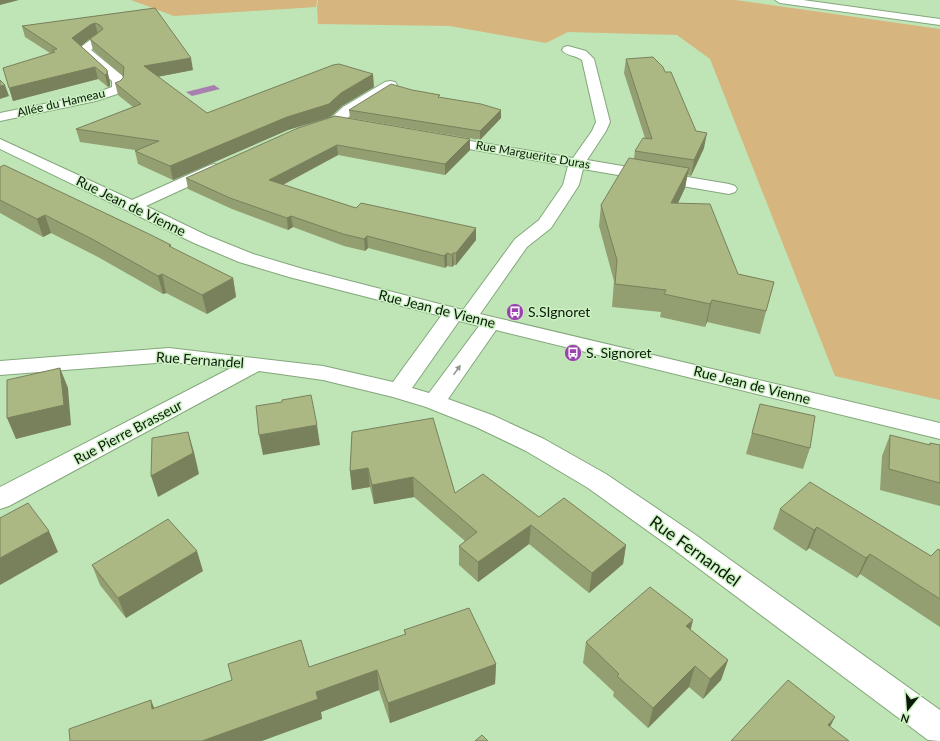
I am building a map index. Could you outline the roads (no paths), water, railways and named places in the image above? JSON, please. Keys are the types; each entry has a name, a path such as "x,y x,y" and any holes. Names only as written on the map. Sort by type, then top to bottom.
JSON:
{"main road":[{"path":"780,0 940,22"},
{"path":"830,0 940,14"},
{"name":"Allée du Hameau","path":"0,117 96,97 118,89 120,80 83,50 98,40"},
{"path":"398,391 521,243 545,224 571,184 577,163 599,131 603,122 588,59 582,54 568,50"},
{"path":"336,122 348,110 390,85"},
{"path":"300,132 336,122 355,125"},
{"name":"Rue Marguerite Duras","path":"424,137 729,189"},
{"name":"Rue Jean de Vienne","path":"0,143 200,239 246,258 296,273 491,323 940,431"},
{"path":"133,206 227,164"},
{"path":"434,402 491,323"},
{"name":"Rue Fernandel","path":"0,368 169,355 256,364 323,373 398,391 434,402 484,421 535,444 597,481 940,729"},
{"name":"Rue Pierre Brasseur","path":"0,499 256,364"}],"place":[{"name":"S.SIgnoret","path":"515,312"},
{"name":"S. Signoret","path":"573,353"}]}
